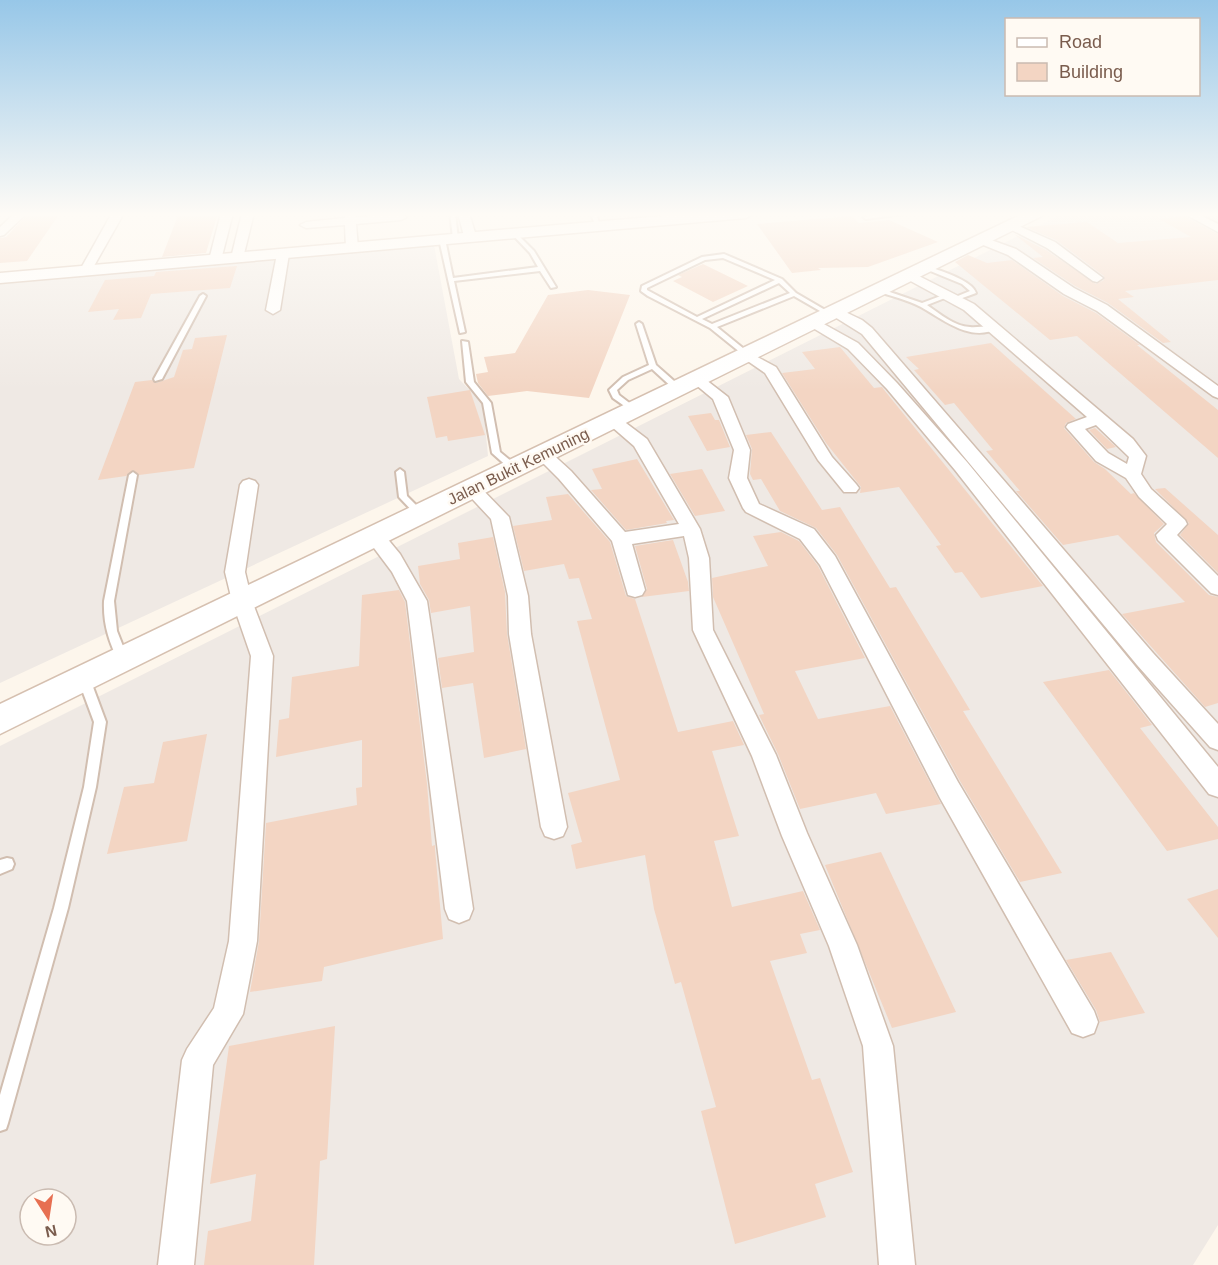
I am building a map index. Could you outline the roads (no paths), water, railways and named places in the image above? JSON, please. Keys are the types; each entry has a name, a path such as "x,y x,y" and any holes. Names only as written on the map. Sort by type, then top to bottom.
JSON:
{"main road":[{"path":"0,278 64,272"},
{"name":"Jalan Bukit Kemuning","path":"0,720 915,272"}],"street":[{"path":"273,310 280,272"},
{"path":"918,272 995,328 1127,443 1138,456 1132,474"},
{"path":"1041,272 1069,291 1102,308 1218,393"},
{"path":"1088,272 1096,278"},
{"path":"826,316 857,322 873,337 1145,659 1218,740"},
{"path":"826,316 892,386 961,466 1218,786"},
{"path":"746,355 771,370 826,460 850,488"},
{"path":"687,383 720,397 742,450 738,478 752,508 807,534 828,561 949,790 1083,1022"},
{"path":"623,415 691,529 699,558 704,630 764,755 795,836 843,945 878,1046 897,1265"},
{"path":"1098,420 1074,427 1102,457 1132,474 1145,493 1178,524 1165,535 1218,588"},
{"path":"542,454 566,475 621,539 635,590"},
{"path":"176,1265 198,1060 228,1014 243,941 262,656 242,601 235,572 249,485"},
{"path":"472,489 500,517 518,596 520,634 554,827"},
{"path":"621,539 691,529"},
{"path":"374,536 394,558 408,580 417,601 459,909"},
{"path":"1122,664 1145,659"}],"lane":[{"path":"452,272 451,280 462,332"},
{"path":"451,280 516,272"},
{"path":"543,272 553,287"},
{"path":"675,272 644,287 644,291 712,327 746,355"},
{"path":"761,272 780,280 794,294 826,316"},
{"path":"921,272 964,283 973,290 973,293 922,305"},
{"path":"697,319 780,280"},
{"path":"879,290 922,305 962,330 977,332 995,328"},
{"path":"712,327 794,294"},
{"path":"158,379 203,296"},
{"path":"639,324 653,366 687,383"},
{"path":"464,342 470,382 488,403 496,453 514,468"},
{"path":"623,415 613,390 632,375 653,366"},
{"path":"400,472 403,497 420,514"},
{"path":"123,659 112,638 108,621 133,475"},
{"path":"0,1123 61,908 90,788 100,722 84,678"}]}
